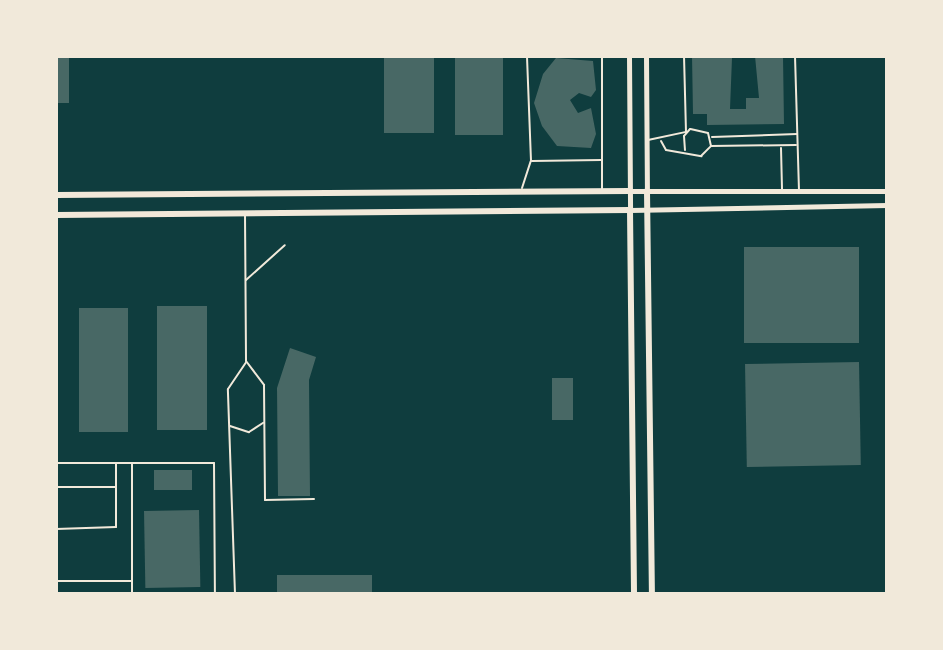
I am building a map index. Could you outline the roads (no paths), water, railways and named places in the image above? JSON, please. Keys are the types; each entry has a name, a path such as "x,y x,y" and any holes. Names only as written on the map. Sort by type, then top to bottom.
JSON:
{"main road":[{"path":"56,195 630,191"},
{"path":"647,191 652,594"},
{"path":"56,215 630,210 634,594"}],"street":[{"path":"629,56 630,210 647,206 887,205"},
{"path":"646,56 647,191"},
{"path":"630,191 887,191"}],"lane":[{"path":"523,192 531,161 527,56"},
{"path":"602,56 602,191"},
{"path":"684,56 685,150"},
{"path":"795,56 799,191"},
{"path":"647,140 661,141 700,128 710,137 711,146"},
{"path":"710,137 797,134"},
{"path":"661,141 666,150 685,150 701,156 711,146 797,145"},
{"path":"781,145 782,191"},
{"path":"531,161 602,160"},
{"path":"235,594 233,448 228,425 228,389 246,361 245,213"},
{"path":"246,281 285,245"},
{"path":"246,361 264,385 265,500 314,499"},
{"path":"228,425 249,432 264,422"},
{"path":"56,463 214,463 215,594"},
{"path":"56,529 116,527 116,463"},
{"path":"132,463 132,594"},
{"path":"56,487 116,487"},
{"path":"56,581 132,581"}]}
